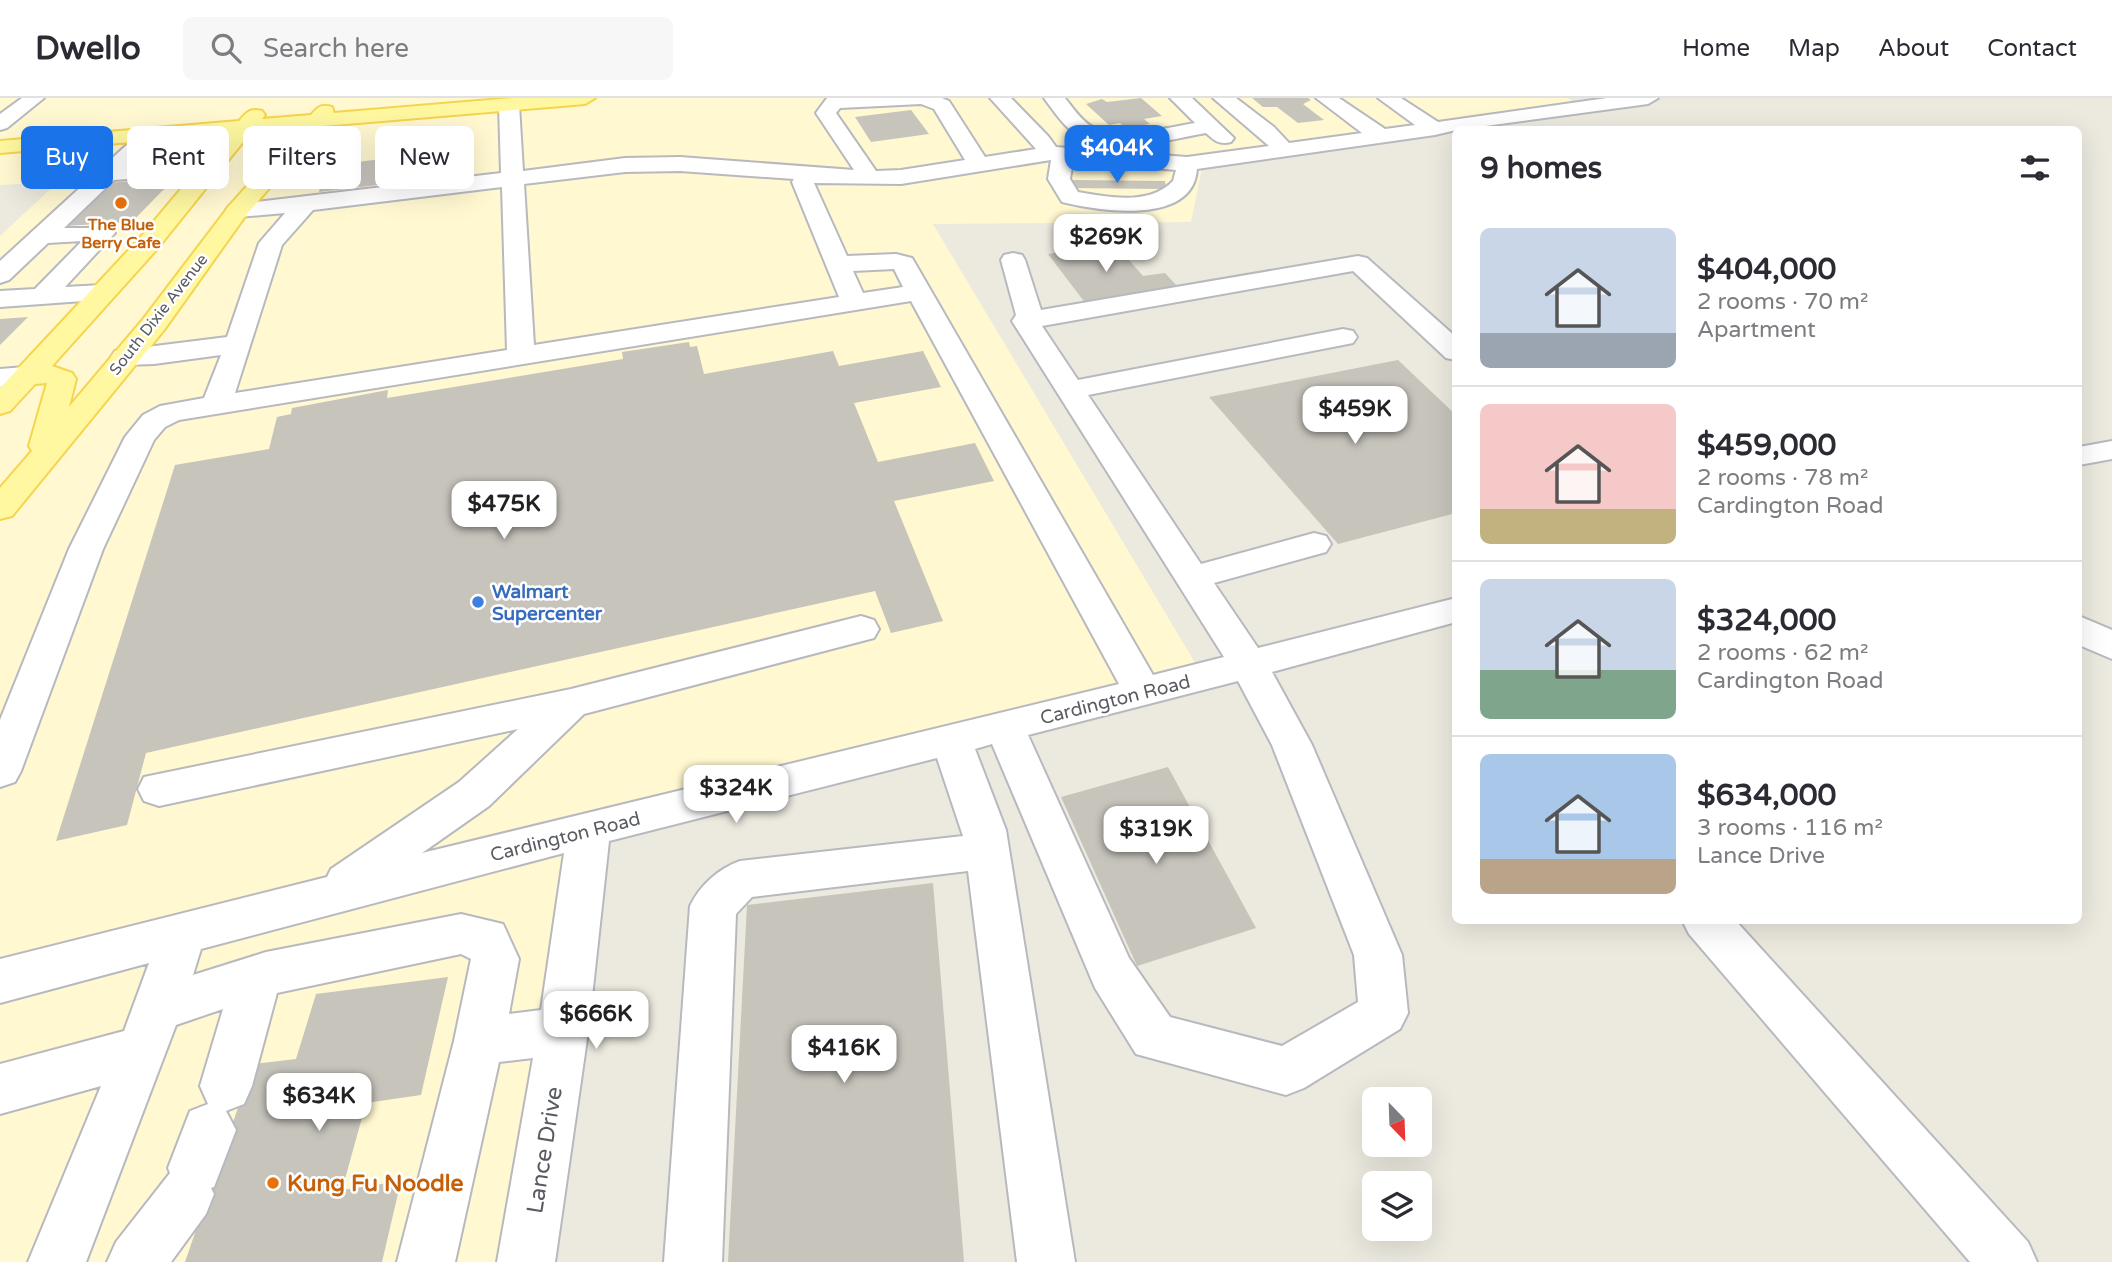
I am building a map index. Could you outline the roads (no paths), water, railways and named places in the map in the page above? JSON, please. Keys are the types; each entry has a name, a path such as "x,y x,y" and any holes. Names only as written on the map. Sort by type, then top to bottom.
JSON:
{"main road":[{"path":"327,109 397,104 433,98"},
{"path":"0,134 199,117 247,108 327,109 397,104 509,105 585,98"},
{"path":"337,126 397,104"},
{"path":"199,117 247,108"},
{"path":"180,126 247,108"},
{"path":"0,405 13,377 102,293 148,244 247,108"},
{"name":"South Dixie Avenue","path":"313,126 327,109"},
{"path":"0,147 127,136"},
{"name":"South Dixie Avenue","path":"0,509 153,324 238,210 257,189"},
{"path":"125,357 92,352 86,339 120,296 148,244"},
{"path":"13,377 51,374 62,379 40,461"}],"street":[{"path":"870,178 826,113 834,102 923,98 942,105 979,165"},
{"path":"1000,98 1057,159 1059,179 1070,197 1116,205 1143,203 1181,189 1186,171"},
{"path":"1054,98 1081,128 1092,134 1137,146 1186,171"},
{"path":"1180,98 1243,156"},
{"path":"1223,98 1267,131 1284,150"},
{"path":"1326,98 1381,136"},
{"path":"1519,98 1545,113"},
{"path":"1456,126 1545,113 1578,102 1648,98"},
{"path":"0,106 28,102"},
{"path":"0,124 28,102"},
{"path":"1396,103 1435,129"},
{"path":"1396,103 1427,105"},
{"path":"509,105 521,355"},
{"path":"1057,159 1186,171 1243,156 1452,127"},
{"path":"238,210 625,165 680,164 809,175 901,177 979,165 1057,159 1137,146 1187,144 1217,132"},
{"path":"113,168 127,156"},
{"path":"809,175 803,182 854,302"},
{"path":"0,275 90,189"},
{"path":"217,403 271,243 306,204"},
{"path":"41,236 103,233 43,296"},
{"path":"1013,260 1031,320"},
{"path":"838,264 896,261 903,263 1143,692"},
{"path":"1004,726 1112,973 1154,1037 1286,1071 1383,1013 1378,955 1292,745 1249,664 1025,321 1358,263 1452,348"},
{"path":"0,771 86,549 139,437 154,421 172,412 217,403 919,292"},
{"path":"0,299 102,293"},
{"path":"1423,323 1452,326"},
{"path":"153,324 173,337 205,347"},
{"path":"1070,390 1343,337"},
{"path":"125,357 155,357 205,347 239,344"},
{"path":"2082,455 2112,450"},
{"path":"1192,578 1314,544"},
{"name":"Cardington Road","path":"0,981 589,829 1452,615"},
{"path":"159,789 571,703 861,629"},
{"path":"2082,631 2112,646"},
{"path":"325,897 474,794 571,703"},
{"path":"951,740 984,830 1046,1262"},
{"name":"Lance Drive","path":"526,1262 563,1031 589,829"},
{"path":"693,1262 713,906 740,880 987,850"},
{"path":"1709,924 2007,1262"},
{"path":"0,1089 149,1029 257,977 461,934 486,939 495,959 479,1041 426,1262"},
{"path":"57,1262 149,1029 182,935"},
{"path":"136,1262 204,1145 257,977"},
{"path":"479,1041 563,1031"}],"place":[{"name":"The Blue Berry Cafe","path":"121,203"},
{"name":"Walmart Supercenter","path":"478,602"},
{"name":"Kung Fu Noodle","path":"273,1183"}]}
